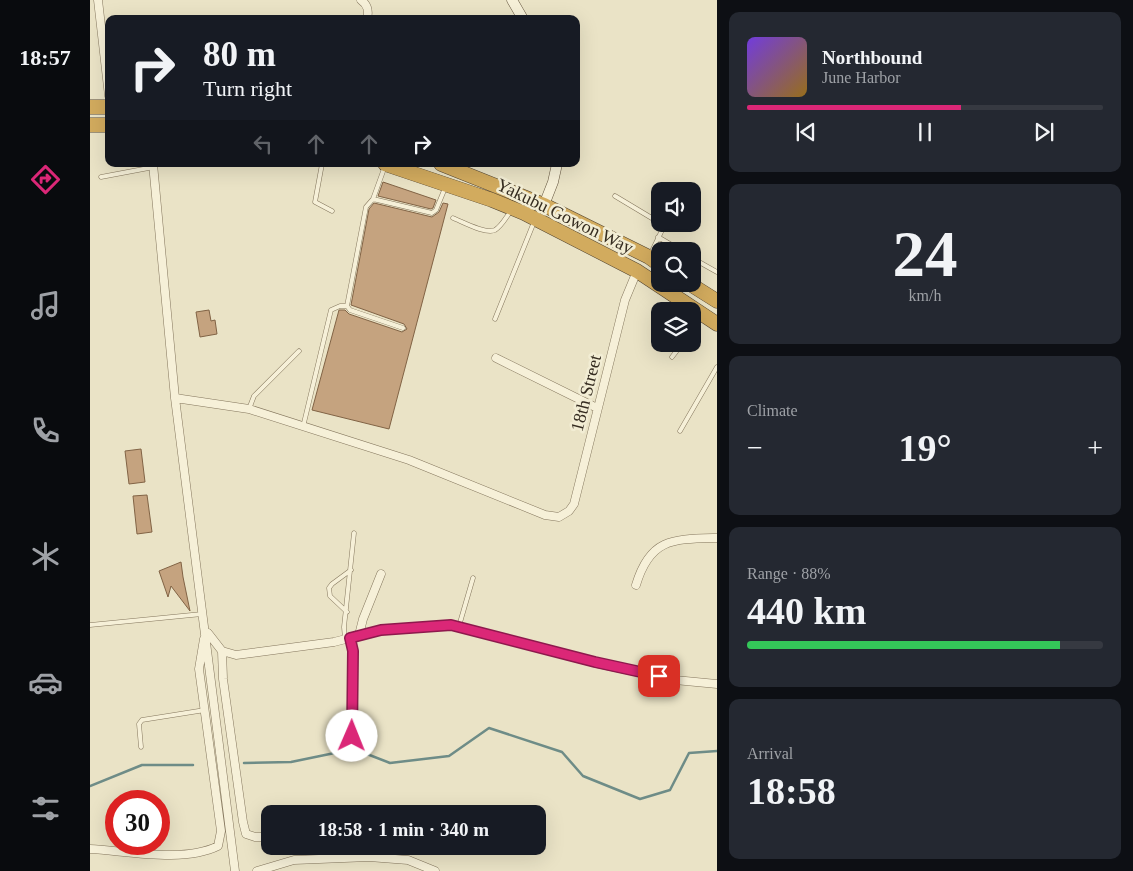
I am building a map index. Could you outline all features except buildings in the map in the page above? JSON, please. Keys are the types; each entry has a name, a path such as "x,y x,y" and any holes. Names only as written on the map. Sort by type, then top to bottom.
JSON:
{"highway":[{"path":"90,107 105,107"},
{"path":"90,125 105,125"},
{"name":"Yakubu Gowon Way","path":"394,167 512,208 637,271 717,324"},
{"name":"Yakubu Gowon Way","path":"449,167 544,205 651,258"},
{"path":"701,291 717,301"}],"street":[{"path":"98,0 105,61"},
{"path":"361,0 366,4 369,11 368,15"},
{"path":"512,0 521,15"},
{"path":"154,167 175,398 204,614 235,871"},
{"path":"544,205 556,167"},
{"name":"18th Street","path":"303,426 409,460 545,515 559,517 569,511 574,504 625,300 637,271"},
{"path":"496,358 597,408"},
{"path":"175,398 249,409 303,426"},
{"path":"636,585 640,574 658,548 668,542 686,539 717,538"},
{"path":"359,635 363,619 381,574"},
{"path":"222,651 236,655 255,653 348,638 381,630 436,624 459,626 595,662 675,680 717,684"},
{"path":"206,630 222,651 224,687 246,834 261,837"},
{"path":"90,849 181,854 208,851 218,846 221,831 199,669 206,630"},
{"path":"348,638 353,651 352,736"},
{"path":"257,871 294,860 359,857 408,860 435,871"}],"lane":[{"path":"101,177 145,167"},
{"path":"321,167 315,202 332,212"},
{"path":"347,306 366,207 373,199 384,167"},
{"path":"373,199 432,213 436,210 446,185"},
{"path":"615,196 651,217"},
{"path":"453,218 488,232 499,227 512,208"},
{"path":"495,319 535,220"},
{"path":"657,242 660,232"},
{"path":"658,237 667,242"},
{"path":"701,263 717,272"},
{"path":"303,426 331,310 340,306 347,306 350,310 403,328"},
{"path":"249,409 254,396 299,351"},
{"path":"672,356 675,352"},
{"path":"680,431 717,367"},
{"path":"348,638 346,612 354,533"},
{"path":"346,612 330,596 329,588 351,570"},
{"path":"459,626 473,578"},
{"path":"90,625 204,614"},
{"path":"141,747 139,724 142,720 205,710"}],"waterway":[{"path":"244,763 291,762 354,749 390,763 449,756 489,728 562,752 583,776 640,799 670,790 689,753 717,751"},
{"path":"90,786 142,765 193,765"}],"route":[{"path":"352,736 353,651 350,638 381,630 436,624 451,625 595,662 659,676"}]}
